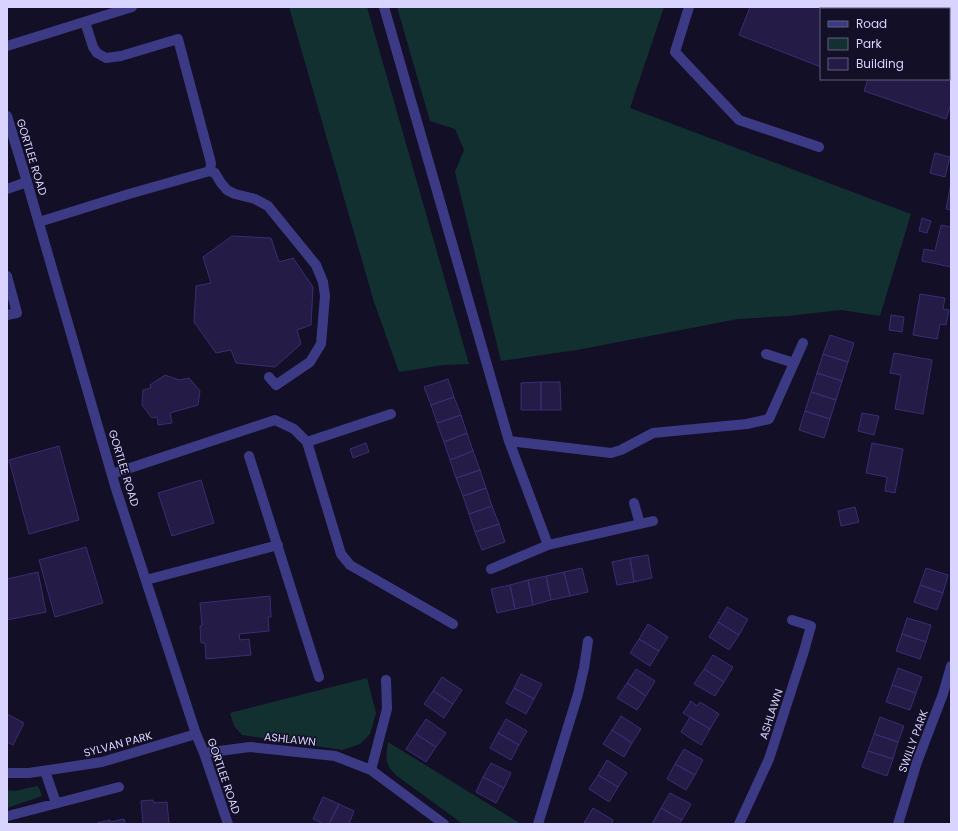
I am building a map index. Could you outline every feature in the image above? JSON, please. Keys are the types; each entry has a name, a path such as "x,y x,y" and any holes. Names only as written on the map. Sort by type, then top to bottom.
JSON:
{"street":[{"path":"7,46 132,7"},
{"path":"384,7 509,441 548,545"},
{"path":"689,7 675,52 739,120 819,147"},
{"path":"85,22 93,47 97,53 106,58 121,56 178,39 211,163 210,171"},
{"name":"GORTLEE ROAD","path":"7,116 9,130 28,182 112,474 196,734 228,824"},
{"path":"39,222 210,171 214,173 227,190 235,194 255,198 268,206 316,265 323,282 325,296 322,344 310,362 276,385 269,377"},
{"path":"7,189 28,182"},
{"path":"7,276 17,313 7,315"},
{"path":"509,441 611,453 621,450 653,433 747,424 769,419 803,343"},
{"path":"766,354 794,363"},
{"path":"307,442 391,414"},
{"path":"112,474 275,420 294,429 307,442 341,554 350,565 453,624"},
{"path":"249,456 320,677"},
{"path":"634,503 640,524"},
{"path":"491,569 548,545 653,521"},
{"path":"146,580 278,545"},
{"name":"ASHLAWN","path":"738,824 769,759 811,626 792,620"},
{"path":"538,824 578,694 588,641"},
{"name":"SWILLY PARK","path":"898,824 917,762 943,694 951,666"},
{"path":"371,770 387,710 386,680"},
{"name":"SYLVAN PARK","path":"7,772 29,773 102,762 196,734"},
{"name":"ASHLAWN","path":"204,753 250,747 335,756 371,770 444,824"},
{"path":"44,771 56,803"},
{"path":"8,816 119,788"}],"green space":[{"path":"289,7 367,7 469,364 444,365 399,372 374,302"},
{"path":"397,7 664,7 630,108 911,214 880,316 841,310 788,316 738,319 577,350 501,361 455,172 464,150 455,129 430,121"},
{"path":"367,678 376,713 370,734 360,744 343,750 242,735 234,726 230,713"},
{"path":"388,742 521,824 463,824 393,772 387,761"},
{"path":"37,786 42,796 7,808 7,790 15,791"}],"building":[{"path":"750,7 847,7 820,8 820,67 739,35"},
{"path":"951,7 951,104 946,119 864,91 868,80 950,80 950,8 934,8"},
{"path":"935,153 950,157 945,177 930,173"},
{"path":"951,183 951,210 946,209"},
{"path":"922,218 931,221 927,233 919,231"},
{"path":"941,225 951,227 951,267 922,261 924,249 935,251"},
{"path":"232,236 271,238 279,262 293,258 313,287 311,325 297,330 301,344 275,367 236,363 231,350 216,353 194,322 196,286 211,283 203,257"},
{"path":"920,294 945,298 943,309 949,310 946,325 940,324 937,339 913,335"},
{"path":"891,315 904,317 902,332 889,330"},
{"path":"830,335 854,343 848,362 823,354"},
{"path":"894,353 932,360 923,414 895,409 901,375 890,373"},
{"path":"823,354 848,362 842,381 817,373"},
{"path":"817,373 842,381 836,400 811,392"},
{"path":"165,375 179,380 189,378 200,391 198,405 170,413 172,423 158,425 157,417 152,418 142,405 143,390 151,388 150,385"},
{"path":"448,379 454,397 431,405 424,387"},
{"path":"541,382 560,382 561,410 541,410"},
{"path":"541,382 541,410 521,410 521,383"},
{"path":"811,392 836,400 830,419 805,411"},
{"path":"454,397 461,415 437,423 431,405"},
{"path":"805,411 830,419 824,438 799,430"},
{"path":"862,413 879,416 874,435 858,431"},
{"path":"461,415 467,433 444,442 437,423"},
{"path":"467,433 473,451 450,460 444,442"},
{"path":"366,443 369,452 353,458 350,449"},
{"path":"872,443 903,449 895,493 885,491 887,477 866,473"},
{"path":"59,446 79,520 29,534 9,460"},
{"path":"473,451 480,470 456,478 450,460"},
{"path":"480,470 486,488 463,496 456,478"},
{"path":"201,480 214,523 172,536 158,493"},
{"path":"486,488 492,506 469,514 463,496"},
{"path":"492,506 499,524 475,532 469,514"},
{"path":"855,507 859,522 841,526 838,511"},
{"path":"499,524 505,542 482,550 475,532"},
{"path":"86,547 103,603 55,617 39,560"},
{"path":"648,555 652,578 634,582 630,558"},
{"path":"630,558 634,582 617,585 612,562"},
{"path":"582,568 588,592 570,596 564,572"},
{"path":"926,568 948,575 943,593 920,585"},
{"path":"38,572 46,612 7,620 7,579"},
{"path":"564,572 570,596 551,600 546,576"},
{"path":"546,576 551,600 533,605 528,580"},
{"path":"528,580 533,605 515,609 510,585"},
{"path":"510,585 515,609 497,613 491,589"},
{"path":"920,585 943,593 937,610 914,602"},
{"path":"270,596 271,617 268,617 269,631 239,634 240,640 249,639 251,655 206,659 205,643 201,643 200,626 202,625 200,603"},
{"path":"727,607 748,619 739,635 718,622"},
{"path":"907,618 931,625 926,642 902,634"},
{"path":"718,622 739,635 729,650 709,637"},
{"path":"648,624 668,637 659,651 639,639"},
{"path":"902,634 926,642 920,659 896,651"},
{"path":"639,639 659,651 650,666 630,653"},
{"path":"713,655 733,667 724,682 704,669"},
{"path":"898,668 922,677 916,693 892,685"},
{"path":"636,669 655,681 646,696 627,683"},
{"path":"704,669 724,682 715,696 694,684"},
{"path":"521,674 542,684 534,699 514,688"},
{"path":"442,677 462,690 453,704 433,691"},
{"path":"627,683 646,696 637,710 617,698"},
{"path":"892,685 916,693 910,710 886,702"},
{"path":"514,688 534,699 526,714 506,703"},
{"path":"433,691 453,704 444,718 424,704"},
{"path":"691,701 697,706 700,702 719,714 710,729 683,713"},
{"path":"7,714 24,723 13,745 7,742"},
{"path":"621,716 641,729 632,743 612,730"},
{"path":"690,717 710,729 701,745 681,732"},
{"path":"880,717 904,726 898,742 874,734"},
{"path":"426,719 446,733 436,747 416,734"},
{"path":"506,719 527,731 519,745 498,733"},
{"path":"612,730 632,743 624,757 603,744"},
{"path":"498,733 519,745 511,760 490,748"},
{"path":"416,734 436,747 426,762 406,749"},
{"path":"874,734 898,742 893,759 868,751"},
{"path":"684,749 703,760 695,775 675,764"},
{"path":"868,751 893,759 887,776 862,767"},
{"path":"607,760 627,773 618,787 598,775"},
{"path":"491,763 511,773 504,788 483,777"},
{"path":"675,764 695,775 686,790 667,779"},
{"path":"598,775 618,787 609,802 589,789"},
{"path":"483,777 504,788 496,803 476,792"},
{"path":"670,793 691,804 682,820 661,808"},
{"path":"323,797 339,804 329,824 324,824 313,819"},
{"path":"153,800 154,803 167,802 169,824 143,824 141,801"},
{"path":"339,804 354,811 349,824 329,824"},
{"path":"593,808 613,820 611,824 584,823"},
{"path":"661,808 682,820 679,824 652,824"},
{"path":"124,819 125,824 97,823 110,820 110,822"}]}
